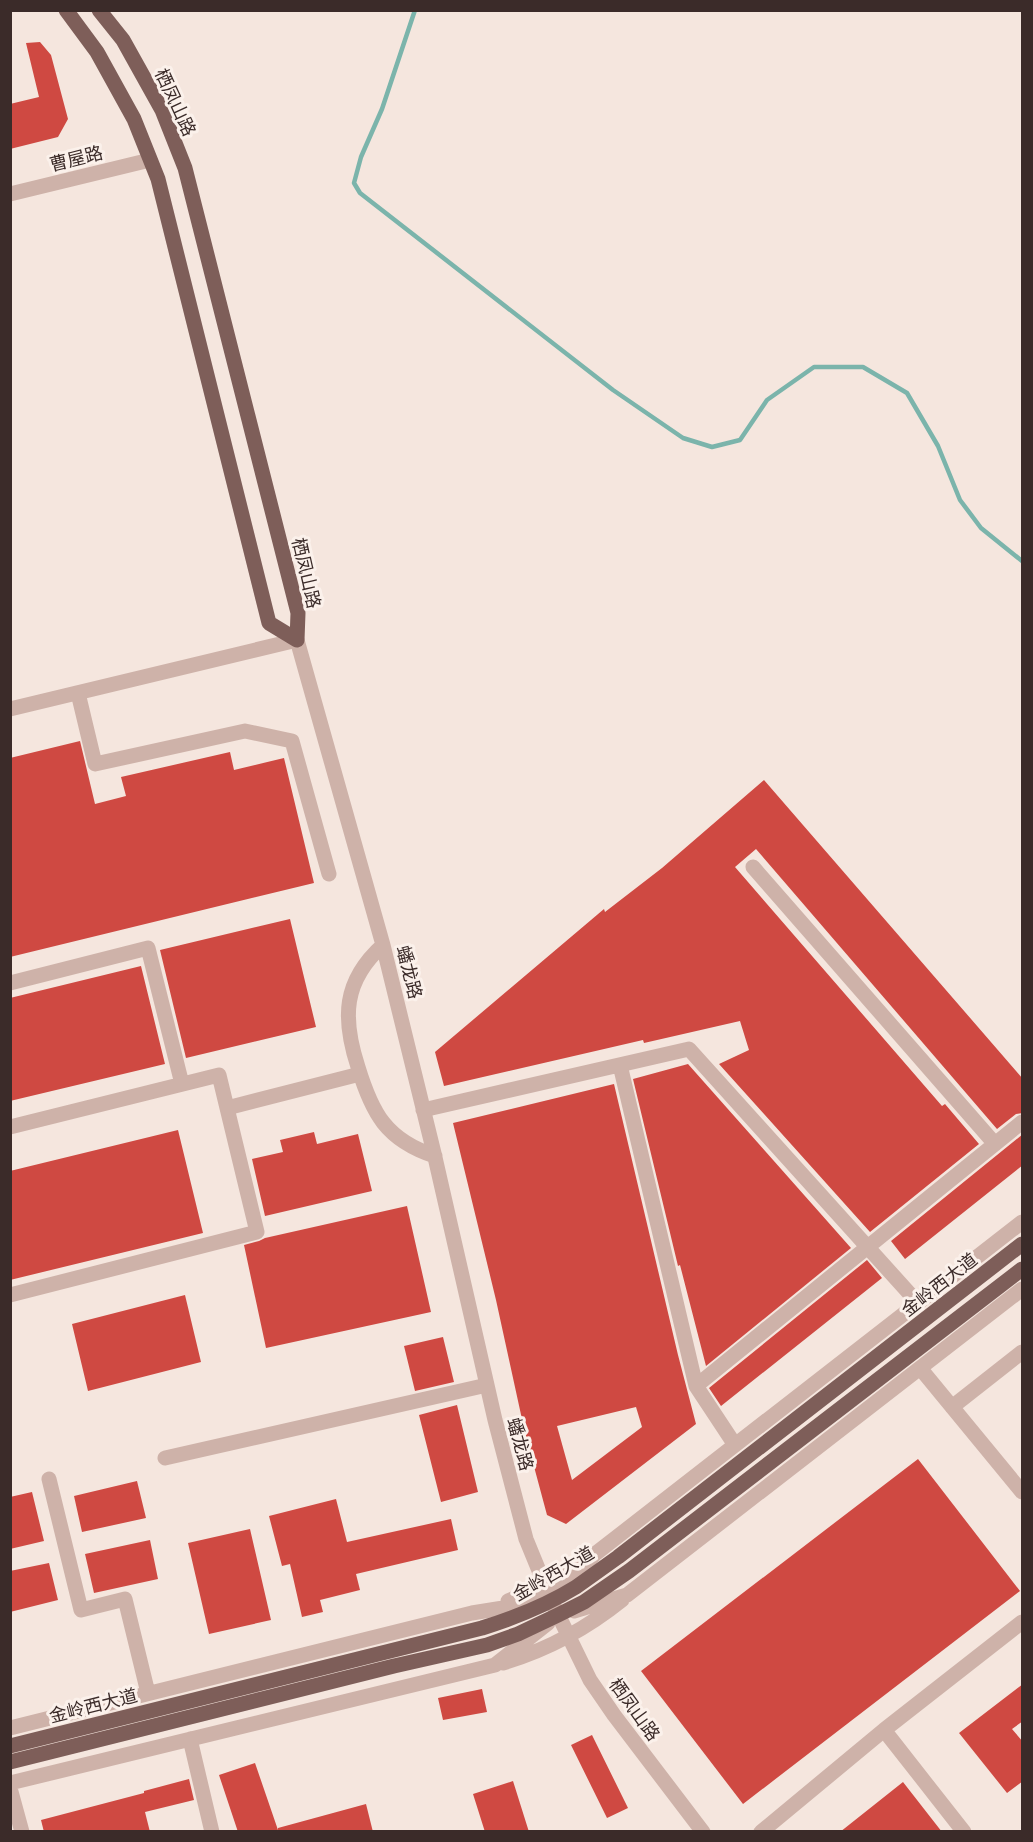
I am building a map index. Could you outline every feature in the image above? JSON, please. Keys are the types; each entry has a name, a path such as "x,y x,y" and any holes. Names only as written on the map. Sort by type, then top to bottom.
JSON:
{"main road":[{"path":"66,10 97,51 134,119 158,179 269,623 297,640"},
{"name":"栖凤山路","path":"99,10 123,40 162,110 185,168 298,613 297,640"},
{"name":"金岭西大道","path":"10,1746 515,1618 575,1587 618,1557 1023,1244"},
{"name":"金岭西大道","path":"10,1762 487,1645 518,1634 558,1615 584,1602 629,1571 1023,1269"}],"street":[{"name":"曹屋路","path":"10,194 150,160"},
{"path":"10,709 297,640"},
{"name":"蟠龙路","path":"297,640 383,945 435,1156 487,1385 526,1539 551,1600"},
{"path":"78,693 95,764 245,731 292,741 329,874"},
{"path":"753,867 995,1144"},
{"path":"383,945 373,954 358,975 349,999 347,1012 349,1039 369,1101 384,1125 407,1144 435,1156"},
{"path":"10,983 148,948 182,1084"},
{"path":"423,1110 689,1049 918,1302"},
{"path":"620,1065 696,1386 735,1445"},
{"path":"227,1108 360,1074"},
{"path":"10,1127 219,1075 257,1232 10,1295"},
{"path":"696,1386 1023,1122"},
{"path":"472,1613 545,1585 595,1554 1023,1222"},
{"path":"10,1783 495,1665 536,1652 569,1636 608,1611 1023,1289"},
{"path":"952,1407 1023,1352"},
{"path":"920,1368 1023,1492"},
{"path":"165,1458 487,1385"},
{"path":"49,1479 81,1610 125,1599 148,1694"},
{"path":"10,1728 472,1613 551,1600 595,1554"},
{"path":"495,1665 558,1615 627,1595"},
{"name":"栖凤山路","path":"551,1600 590,1680 703,1832"},
{"path":"761,1832 884,1730 1023,1622"},
{"path":"884,1730 964,1832"},
{"path":"190,1739 212,1832"},
{"path":"10,1788 22,1832"}],"building":[{"path":"40,42 51,55 68,119 58,137 10,149 10,104 39,97 26,43"},
{"path":"80,741 95,804 126,796 121,777 230,752 234,770 284,758 314,883 10,957 10,758"},
{"path":"764,780 1023,1079 1023,1113 1016,1114 997,1129 756,849 735,867 942,1106 945,1104 979,1144 870,1232 719,1064 749,1050 740,1021 644,1043 643,1040 444,1086 435,1052 604,909 605,912 662,868"},
{"path":"290,919 316,1027 186,1058 160,950"},
{"path":"141,966 165,1064 10,1101 10,998"},
{"path":"688,1064 851,1248 706,1366 680,1265 678,1266 633,1079"},
{"path":"614,1084 696,1424 566,1524 547,1515 525,1433 496,1300 453,1123","holes":["636,1407 642,1427 572,1480 557,1426"]},
{"path":"178,1130 203,1233 10,1280 10,1171"},
{"path":"314,1132 317,1144 358,1134 372,1191 265,1216 252,1159 283,1152 280,1140"},
{"path":"1023,1134 1023,1165 905,1259 891,1241"},
{"path":"407,1206 431,1312 266,1348 244,1245 265,1238"},
{"path":"867,1260 882,1278 721,1406 709,1388"},
{"path":"185,1295 201,1362 88,1391 72,1324"},
{"path":"443,1337 454,1382 415,1391 404,1346"},
{"path":"457,1405 478,1492 441,1502 419,1415"},
{"path":"918,1459 1020,1591 743,1804 641,1671"},
{"path":"137,1481 146,1518 82,1532 74,1496"},
{"path":"32,1492 44,1541 10,1549 10,1497"},
{"path":"336,1499 347,1542 451,1519 458,1550 356,1574 360,1590 320,1600 323,1612 302,1617 290,1564 282,1566 269,1516"},
{"path":"250,1529 271,1620 209,1634 188,1543"},
{"path":"150,1540 158,1579 94,1593 85,1554"},
{"path":"49,1563 58,1600 10,1612 10,1571"},
{"path":"1023,1684 1023,1721 1012,1729 1023,1742 1023,1781 1007,1793 959,1733"},
{"path":"482,1689 487,1712 443,1720 438,1698"},
{"path":"592,1735 628,1808 607,1818 571,1745"},
{"path":"255,1763 278,1830 278,1828 366,1804 373,1832 238,1832 219,1775"},
{"path":"189,1779 194,1800 145,1812 150,1832 44,1832 41,1820"},
{"path":"513,1781 529,1832 485,1832 473,1794"},
{"path":"903,1782 942,1832 840,1832"}],"waterway":[{"path":"415,10 382,109 361,157 354,183 360,193 613,390 683,438 712,447 740,440 767,400 814,367 863,367 907,393 938,446 960,500 981,528 1022,561"}]}
